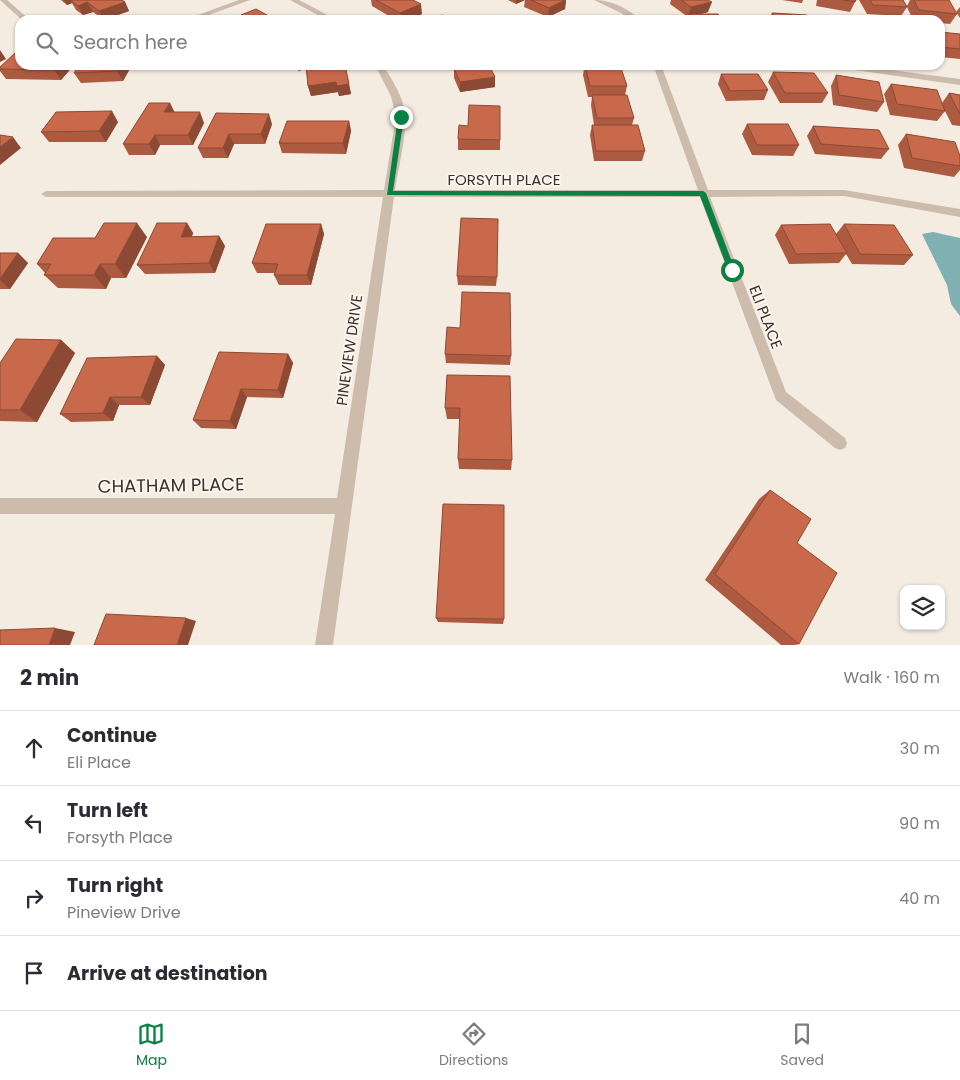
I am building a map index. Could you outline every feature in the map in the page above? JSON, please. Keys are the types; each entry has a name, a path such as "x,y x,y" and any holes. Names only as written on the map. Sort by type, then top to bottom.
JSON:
{"street":[{"path":"3,0 20,15"},
{"path":"202,15 246,0"},
{"path":"294,0 323,15"},
{"path":"598,0 629,15"},
{"name":"PINEVIEW DRIVE","path":"324,645 401,117 400,106 382,70"},
{"name":"ELI PLACE","path":"660,70 703,193 781,396 840,443"},
{"path":"871,70 960,82"},
{"name":"FORSYTH PLACE","path":"46,194 844,193 960,213"},
{"name":"CHATHAM PLACE","path":"0,506 95,507 226,504 343,506"}],"water":[{"path":"933,232 960,238 960,316 951,304 947,285 922,234"}],"building":[{"path":"70,0 122,0 125,2 99,11 87,2 78,6"},
{"path":"376,0 413,0 421,4 400,13"},
{"path":"531,0 565,0 549,8"},
{"path":"681,0 708,0 712,2 691,7"},
{"path":"870,0 903,0 907,7 873,5"},
{"path":"914,0 949,0 957,14 919,10"},
{"path":"256,9 267,15 241,15"},
{"path":"772,13 807,15 773,15"},
{"path":"692,14 719,15 692,15"},
{"path":"945,32 960,34 960,49 945,48"},
{"path":"15,53 15,69 0,69"},
{"path":"76,70 118,70 117,71 74,73"},
{"path":"306,70 346,70 349,84 337,86 336,82 308,86"},
{"path":"455,70 492,70 495,77 460,82"},
{"path":"586,70 622,70 627,86 590,86"},
{"path":"773,72 814,73 828,93 785,93"},
{"path":"721,74 758,74 768,90 730,91"},
{"path":"836,75 879,82 884,102 839,95"},
{"path":"891,84 937,90 945,111 897,104"},
{"path":"949,93 960,95 960,114"},
{"path":"592,95 627,95 634,118 597,118"},
{"path":"149,103 170,103 164,112 200,112 188,135 155,135 149,144 123,144"},
{"path":"469,105 500,106 500,140 458,139 459,125 468,126"},
{"path":"112,111 99,131 41,132 56,112"},
{"path":"216,113 269,114 261,134 229,134 223,148 198,148"},
{"path":"287,121 349,121 343,143 279,143"},
{"path":"747,124 788,124 799,145 757,145"},
{"path":"592,125 638,125 645,151 596,151"},
{"path":"813,126 879,130 889,149 821,144"},
{"path":"906,134 955,142 960,156 960,166 912,158"},
{"path":"0,135 13,137 0,147"},
{"path":"461,218 498,219 497,277 457,276"},
{"path":"104,223 137,223 115,264 100,264 94,275 44,275 51,264 37,264 53,238 95,238"},
{"path":"157,223 187,223 181,237 219,236 209,263 137,265"},
{"path":"266,224 321,224 307,275 274,275 278,264 252,263"},
{"path":"830,224 847,253 796,254 781,225"},
{"path":"844,224 894,225 913,255 860,254"},
{"path":"0,253 18,253 0,279"},
{"path":"462,292 510,293 511,356 445,354 447,327 460,328"},
{"path":"16,339 61,340 20,410 0,410 0,363"},
{"path":"219,352 288,354 278,390 241,389 230,421 193,420"},
{"path":"157,356 141,397 110,397 103,413 60,414 87,358"},
{"path":"447,375 510,376 512,460 458,459 460,408 445,408"},
{"path":"770,490 811,519 797,543 837,573 799,644 715,574"},
{"path":"443,504 504,505 504,619 436,618"},
{"path":"106,614 186,618 177,645 94,645"},
{"path":"55,628 49,645 0,645 0,630"}],"route":[{"path":"401,117 390,193 703,193 732,270"}]}
